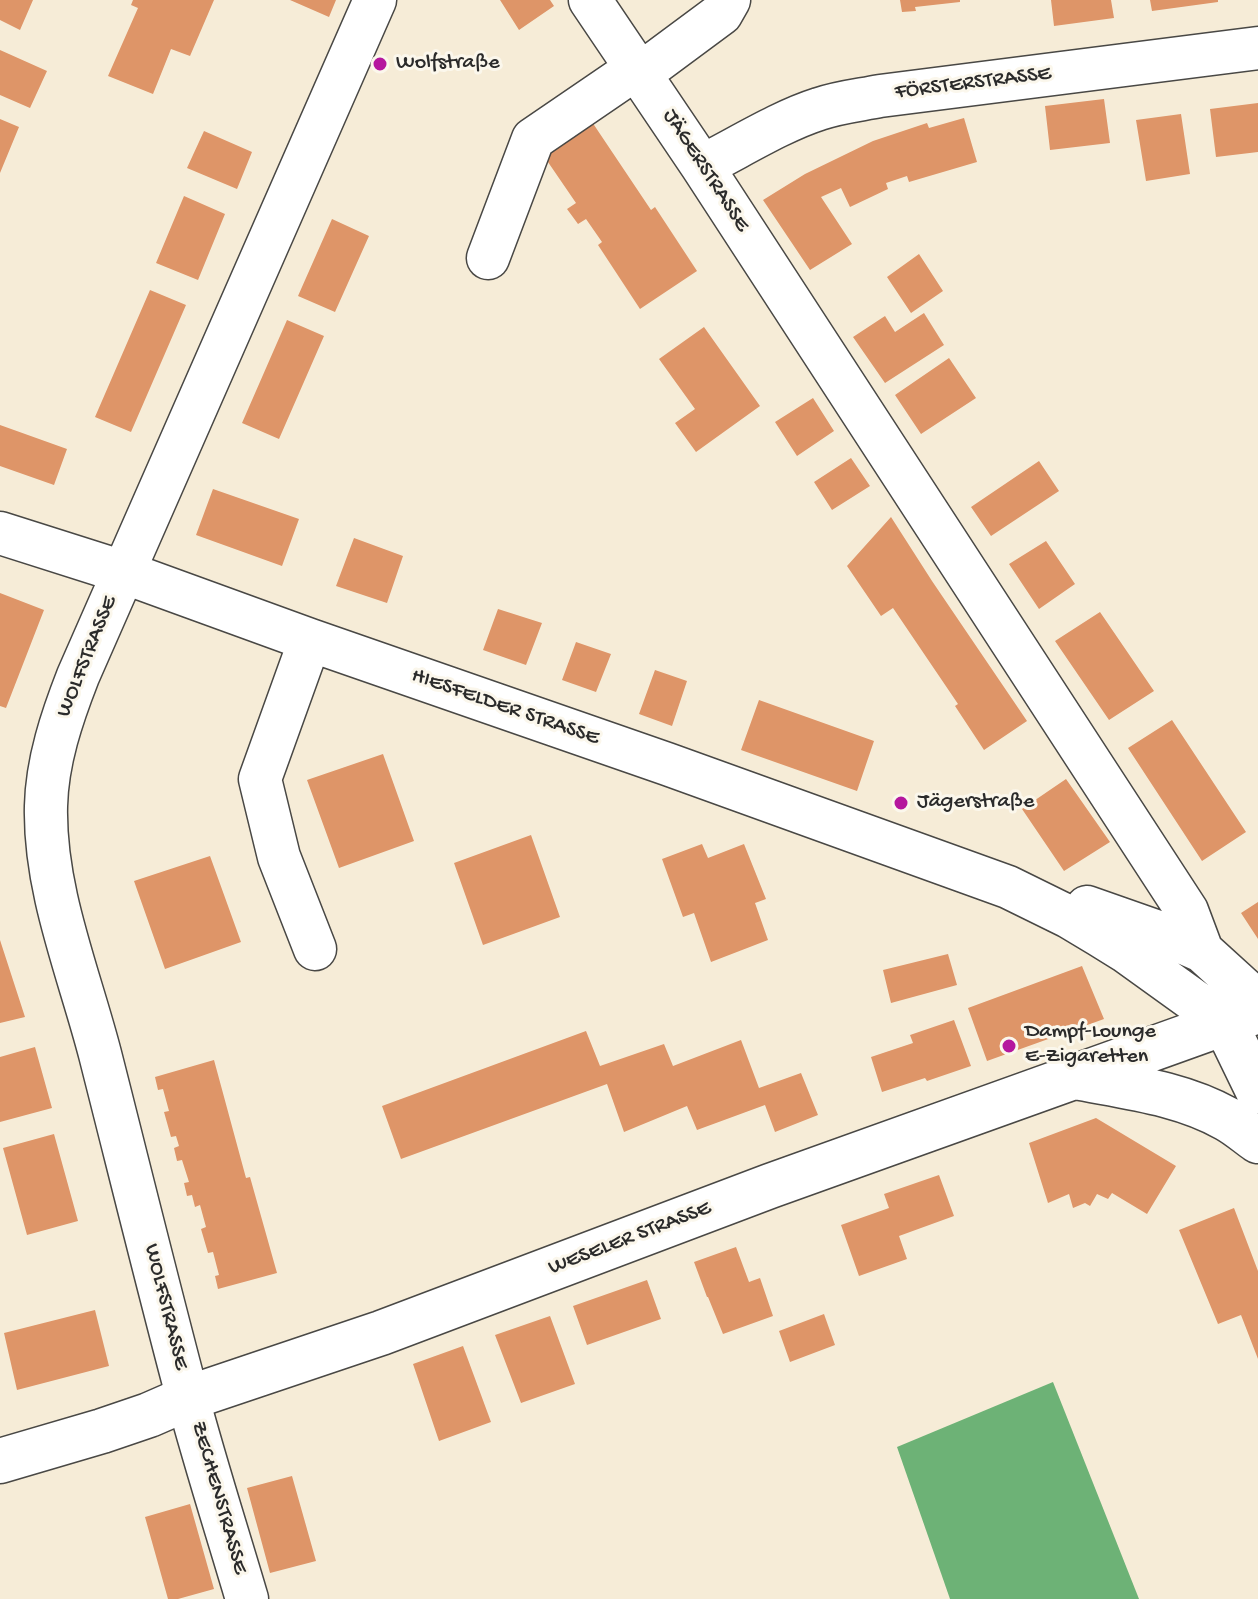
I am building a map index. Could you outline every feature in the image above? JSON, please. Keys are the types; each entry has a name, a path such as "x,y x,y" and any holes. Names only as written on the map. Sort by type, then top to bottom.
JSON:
{"main road":[{"name":"WESELER STRASSE","path":"0,1461 102,1431 188,1398 381,1333 770,1186 1247,1012"},
{"path":"1247,1012 1258,1091"},
{"path":"1073,1076 1158,1092 1193,1104 1228,1119 1258,1141"}],"street":[{"name":"WOLFSTRASSE","path":"188,1398 89,1011 63,922 47,834 49,777 64,711 375,0"},
{"name":"JÄGERSTRASSE","path":"590,0 702,166 1187,911 1202,951"},
{"path":"488,258 533,139 721,14 729,0"},
{"name":"FÖRSTERSTRASSE","path":"702,166 797,118 839,104 880,96 1258,48"},
{"name":"HIESFELDER STRASSE","path":"0,533 123,572 1008,887 1247,1012"},
{"path":"310,640 260,779 279,857 315,949"},
{"name":"HIESFELDER STRASSE","path":"1008,887 1058,897 1164,934 1202,951 1247,1012"},
{"name":"ZECHENSTRASSE","path":"188,1398 247,1599"}],"green space":[{"path":"1053,1382 1139,1599 950,1599 897,1447"}],"building":[{"path":"0,0 33,0 20,30 0,20"},
{"path":"133,0 214,0 190,56 171,49 153,94 108,76 138,8 131,5"},
{"path":"290,0 336,0 329,17"},
{"path":"500,0 550,0 554,6 519,30"},
{"path":"900,0 960,2 915,7 916,11 902,12"},
{"path":"1051,0 1111,0 1114,18 1054,26"},
{"path":"1150,0 1218,0 1218,2 1152,11"},
{"path":"0,50 47,71 30,108 0,95"},
{"path":"1104,99 1110,143 1050,150 1045,106"},
{"path":"1258,103 1258,152 1216,157 1210,109"},
{"path":"586,113 651,210 655,207 697,271 640,309 598,245 602,242 586,219 578,224 567,209 576,203 537,146"},
{"path":"1181,114 1190,174 1146,181 1136,120"},
{"path":"964,118 977,162 909,182 907,176 886,183 888,189 850,207 841,188 821,197 852,244 810,270 763,200 805,174 873,141 927,123 929,128"},
{"path":"0,119 19,127 0,173"},
{"path":"204,131 252,152 237,189 187,168"},
{"path":"184,196 225,214 198,280 156,263"},
{"path":"332,219 369,236 335,312 298,296"},
{"path":"919,254 943,291 911,313 887,277"},
{"path":"150,290 186,305 131,432 95,417"},
{"path":"924,313 944,345 885,383 853,337 885,316 895,332"},
{"path":"287,320 324,336 279,439 242,423"},
{"path":"704,327 760,406 696,452 675,423 695,409 659,359"},
{"path":"949,358 976,398 921,434 895,395"},
{"path":"813,398 834,431 797,456 775,422"},
{"path":"0,425 67,449 54,485 0,466"},
{"path":"851,458 870,486 832,510 814,482"},
{"path":"1039,461 1059,491 991,536 971,507"},
{"path":"213,489 299,519 282,566 196,535"},
{"path":"891,517 1027,721 984,750 955,706 958,704 893,608 881,616 847,566"},
{"path":"354,538 403,556 387,603 336,586"},
{"path":"1046,541 1075,584 1039,609 1009,564"},
{"path":"0,593 44,610 6,708 0,706"},
{"path":"498,609 542,623 526,665 483,650"},
{"path":"1100,612 1154,691 1109,720 1055,641"},
{"path":"576,642 611,654 596,692 562,680"},
{"path":"655,670 687,681 672,726 639,714"},
{"path":"759,700 874,741 857,791 741,750"},
{"path":"1172,720 1246,832 1202,861 1128,748"},
{"path":"383,754 414,841 339,868 307,780"},
{"path":"1066,779 1110,842 1064,871 1022,809"},
{"path":"531,835 560,917 483,945 454,863"},
{"path":"702,844 708,858 744,844 766,899 755,903 768,940 711,962 694,913 683,917 662,859"},
{"path":"210,856 241,942 165,969 134,881"},
{"path":"1258,902 1258,939 1241,913"},
{"path":"0,940 25,1017 0,1023"},
{"path":"948,954 957,985 891,1003 883,970"},
{"path":"1082,966 1104,1019 987,1061 968,1008"},
{"path":"954,1020 971,1066 882,1092 871,1057 913,1043 910,1035"},
{"path":"586,1031 600,1066 664,1044 673,1066 741,1040 759,1088 801,1073 818,1115 775,1132 765,1105 697,1130 687,1106 624,1132 607,1084 401,1159 382,1106"},
{"path":"35,1047 52,1108 0,1122 0,1057"},
{"path":"214,1060 246,1178 250,1177 277,1273 218,1289 215,1276 219,1275 213,1252 208,1253 201,1229 206,1227 200,1205 195,1207 192,1195 187,1196 184,1183 189,1182 182,1160 177,1161 174,1148 179,1146 176,1136 171,1137 164,1112 169,1111 163,1089 158,1090 155,1077"},
{"path":"1096,1118 1176,1166 1147,1214 1112,1193 1108,1199 1097,1194 1090,1206 1085,1203 1073,1208 1069,1194 1048,1203 1029,1143"},
{"path":"54,1134 78,1221 27,1235 3,1148"},
{"path":"939,1175 954,1216 899,1236 907,1259 859,1276 841,1225 889,1208 884,1194"},
{"path":"1234,1208 1258,1271 1258,1359 1241,1315 1218,1324 1179,1230"},
{"path":"736,1247 749,1282 760,1278 773,1316 723,1334 694,1262"},
{"path":"647,1280 661,1319 587,1345 573,1306"},
{"path":"95,1310 109,1366 17,1390 4,1333"},
{"path":"824,1314 835,1345 790,1362 779,1331"},
{"path":"550,1316 575,1384 521,1403 495,1335"},
{"path":"463,1346 491,1422 439,1441 413,1364"},
{"path":"292,1476 316,1561 270,1573 247,1488"},
{"path":"190,1504 214,1589 168,1599 145,1517"}],"place":[{"name":"Wolfstraße","path":"380,64"},
{"name":"Jägerstraße","path":"901,803"},
{"name":"Dampf-Lounge E-Zigaretten","path":"1009,1046"}]}
